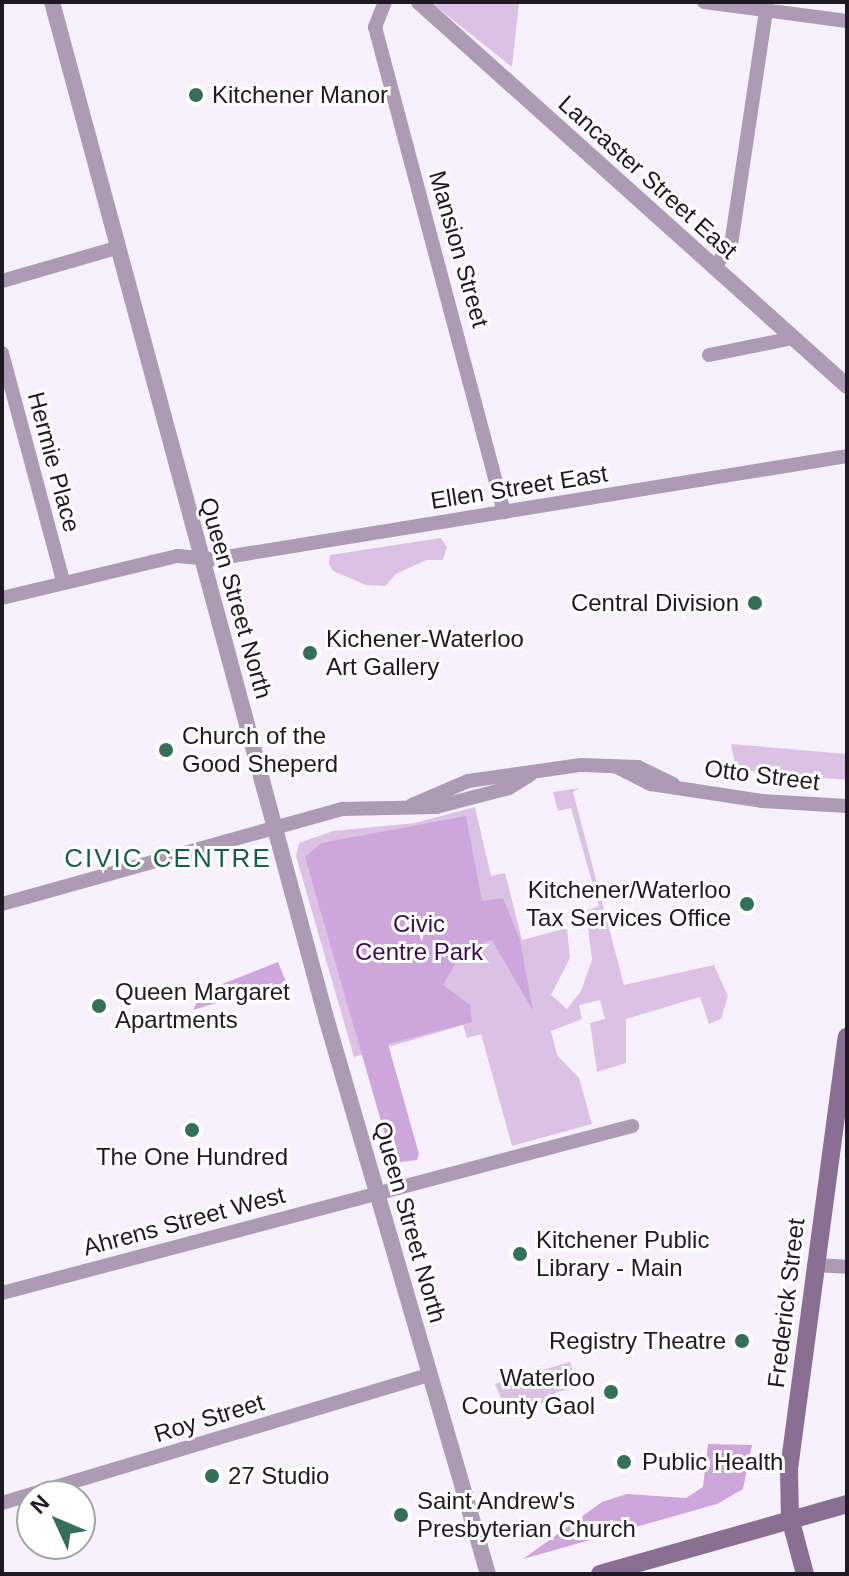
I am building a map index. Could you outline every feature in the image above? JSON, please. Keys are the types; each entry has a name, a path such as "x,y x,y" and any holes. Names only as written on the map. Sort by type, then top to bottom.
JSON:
{"main road":[{"name":"Frederick Street","path":"805,1574 790,1518 789,1469 847,1037"},
{"path":"600,1574 847,1504"}],"street":[{"name":"Queen Street North","path":"52,2 198,556 488,1574"},
{"name":"Mansion Street","path":"385,2 375,27 504,512"},
{"name":"Lancaster Street East","path":"419,2 847,386"},
{"path":"704,2 847,21"},
{"path":"714,268 731,245 766,11"},
{"path":"2,281 116,248"},
{"path":"709,355 793,338"},
{"name":"Hermie Place","path":"2,353 63,581"},
{"name":"Ellen Street East","path":"2,598 63,581 198,556 214,559 847,456"},
{"name":"Otto Street","path":"2,904 343,809 412,805 468,781 530,775 581,765 638,767 673,784 762,801 847,806"},
{"name":"Ahrens Street West","path":"2,1293 632,1126"},
{"path":"814,1265 847,1267"},
{"name":"Roy Street","path":"2,1503 430,1375"}],"green space":[{"path":"519,2 512,67 433,4"},
{"path":"441,538 447,547 443,560 426,560 396,574 385,586 366,585 333,571 329,564 330,555"},
{"path":"731,744 847,754 847,780 736,770"},
{"name":"Civic Centre Park","path":"579,788 573,792 624,985 714,965 728,996 721,1019 709,1024 700,997 626,1019 626,1063 597,1072 590,1023 605,1019 600,1000 579,1005 582,1019 551,1031 557,1055 579,1078 592,1124 512,1146 481,1034 467,1038 463,1025 354,1057 296,856 299,843 333,831 415,823 475,807 491,876 505,873 522,940 567,928 570,958 551,995 567,1009 581,991 592,960 586,911 599,906 571,808 558,811 553,792"},
{"name":"Civic Centre Park","path":"466,816 482,901 503,898 520,940 533,1011 492,940 463,950 443,985 470,1005 472,1022 388,1044 419,1154 417,1160 400,1162 391,1156 305,857 321,843"},
{"path":"278,962 286,982 193,1010 202,992"},
{"path":"570,1362 577,1386 555,1393 556,1399 507,1412 495,1384"},
{"path":"708,1444 752,1445 743,1489 717,1504 523,1559 602,1502 627,1494 686,1498 703,1487"}],"place":[{"name":"Kitchener Manor","path":"196,95"},
{"name":"Central Division","path":"755,603"},
{"name":"Kichener-Waterloo Art Gallery","path":"310,653"},
{"name":"Church of the Good Sheperd","path":"166,750"},
{"name":"Kitchener/Waterloo Tax Services Office","path":"747,904"},
{"name":"Queen Margaret Apartments","path":"99,1006"},
{"name":"The One Hundred","path":"192,1130"},
{"name":"Kitchener Public Library - Main","path":"520,1254"},
{"name":"Registry Theatre","path":"742,1341"},
{"name":"Waterloo County Gaol","path":"611,1392"},
{"name":"Public Health","path":"624,1462"},
{"name":"27 Studio","path":"212,1476"},
{"name":"Saint Andrew's Presbyterian Church","path":"401,1515"}],"district":[{"name":"CIVIC CENTRE","path":"168,859"}]}
